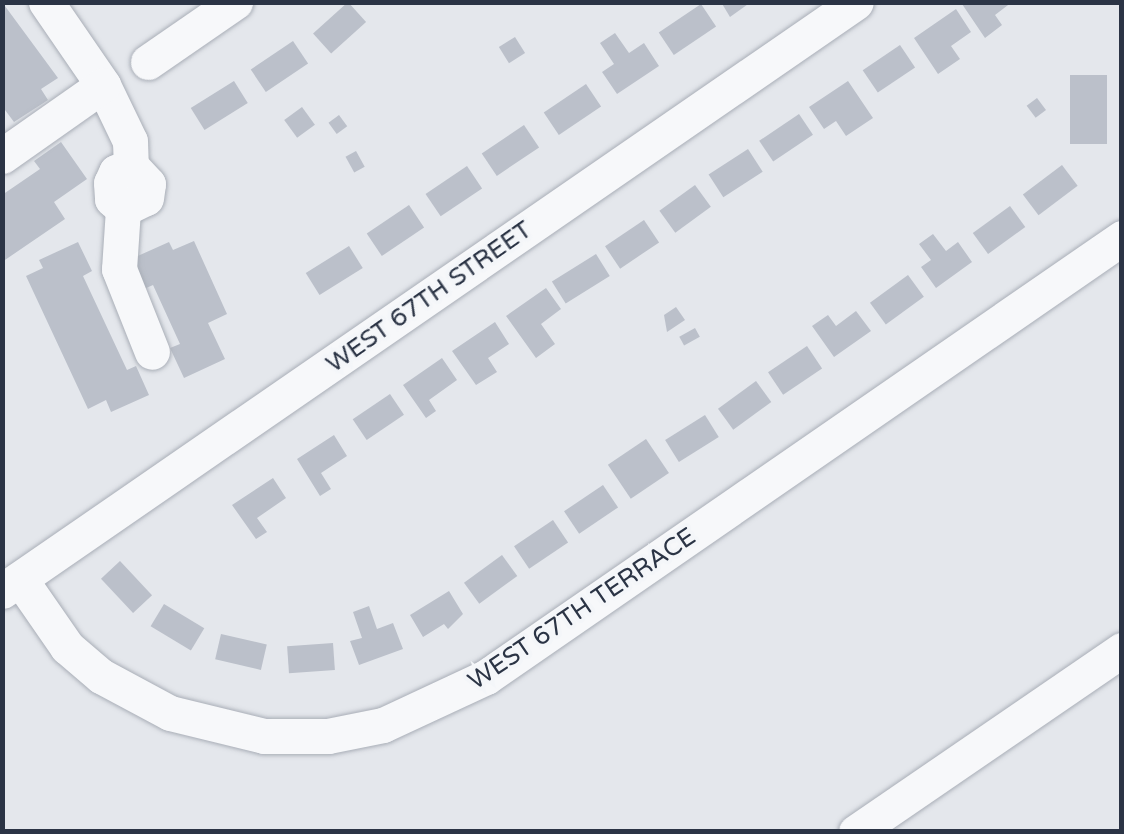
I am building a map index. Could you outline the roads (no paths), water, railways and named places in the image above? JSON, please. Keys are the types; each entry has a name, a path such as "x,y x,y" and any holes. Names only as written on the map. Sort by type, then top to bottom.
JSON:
{"street":[{"path":"46,2 103,85 130,141 131,166 116,172 112,183 112,198 123,209 119,269 152,352"},
{"path":"148,62 235,2"},
{"name":"WEST 67TH STREET","path":"11,585 842,6"},
{"path":"5,148 103,85"},
{"name":"WEST 67TH TERRACE","path":"11,585 67,646 101,676 170,713 264,736 328,736 383,725 486,677 1122,238"},
{"path":"856,832 1122,650"}]}
